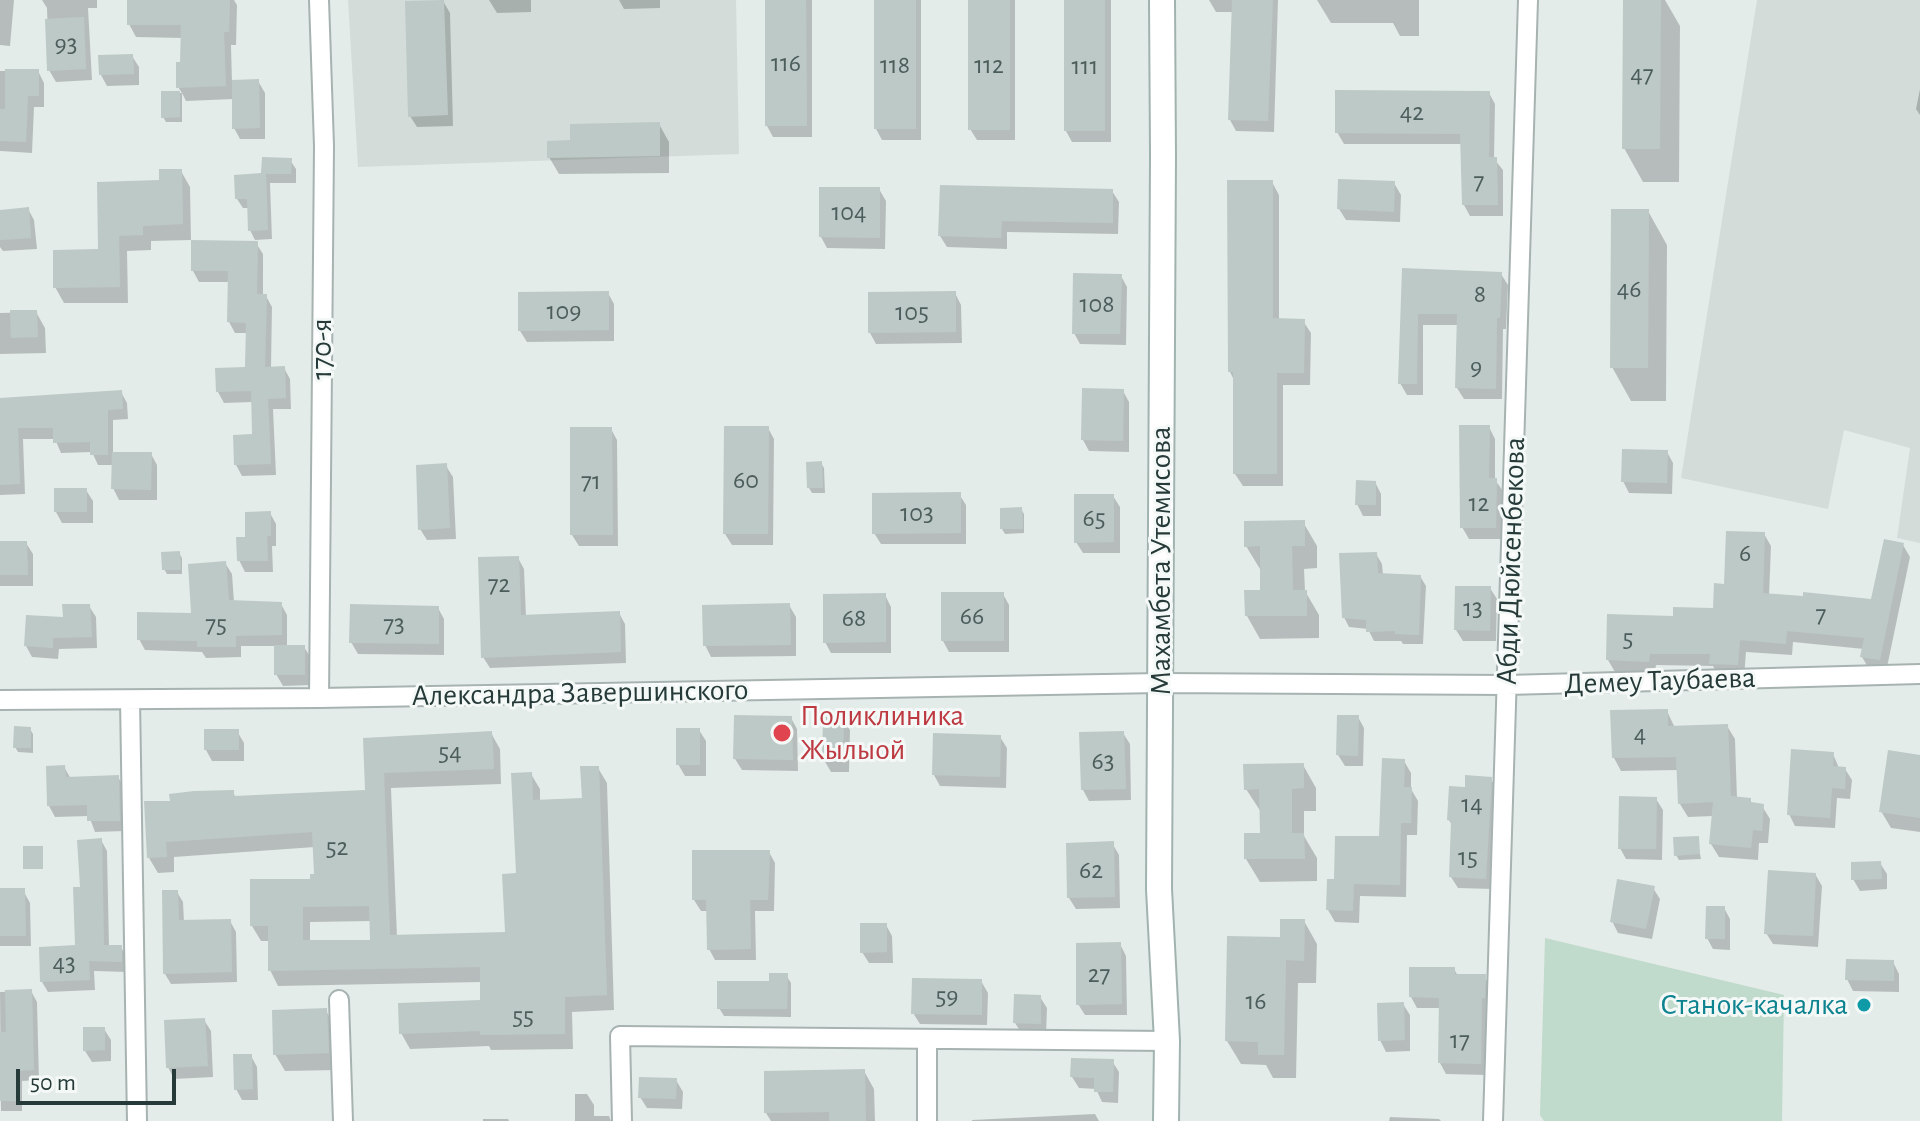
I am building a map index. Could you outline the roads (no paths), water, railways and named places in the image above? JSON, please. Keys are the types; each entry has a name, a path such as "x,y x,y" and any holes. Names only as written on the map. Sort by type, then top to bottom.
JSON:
{"street":[{"name":"170-я","path":"319,0 324,146 319,698"},
{"name":"Махамбета Утемисова","path":"1162,0 1159,889 1167,1041 1166,1121"},
{"name":"Абди Дюйсенбекова","path":"1493,1121 1528,0"},
{"name":"Демеу Таубаева","path":"1160,683 1507,685 1920,674"},
{"name":"Александра Завершинского","path":"0,700 319,698 1160,683"},
{"path":"130,700 137,1121"},
{"path":"339,1000 343,1121"},
{"path":"622,1121 620,1036 1167,1041"},
{"path":"927,1040 927,1121"}],"place":[{"name":"Поликлиника Жылыой","path":"782,733"},
{"name":"Станок-качалка","path":"1864,1005"}]}
